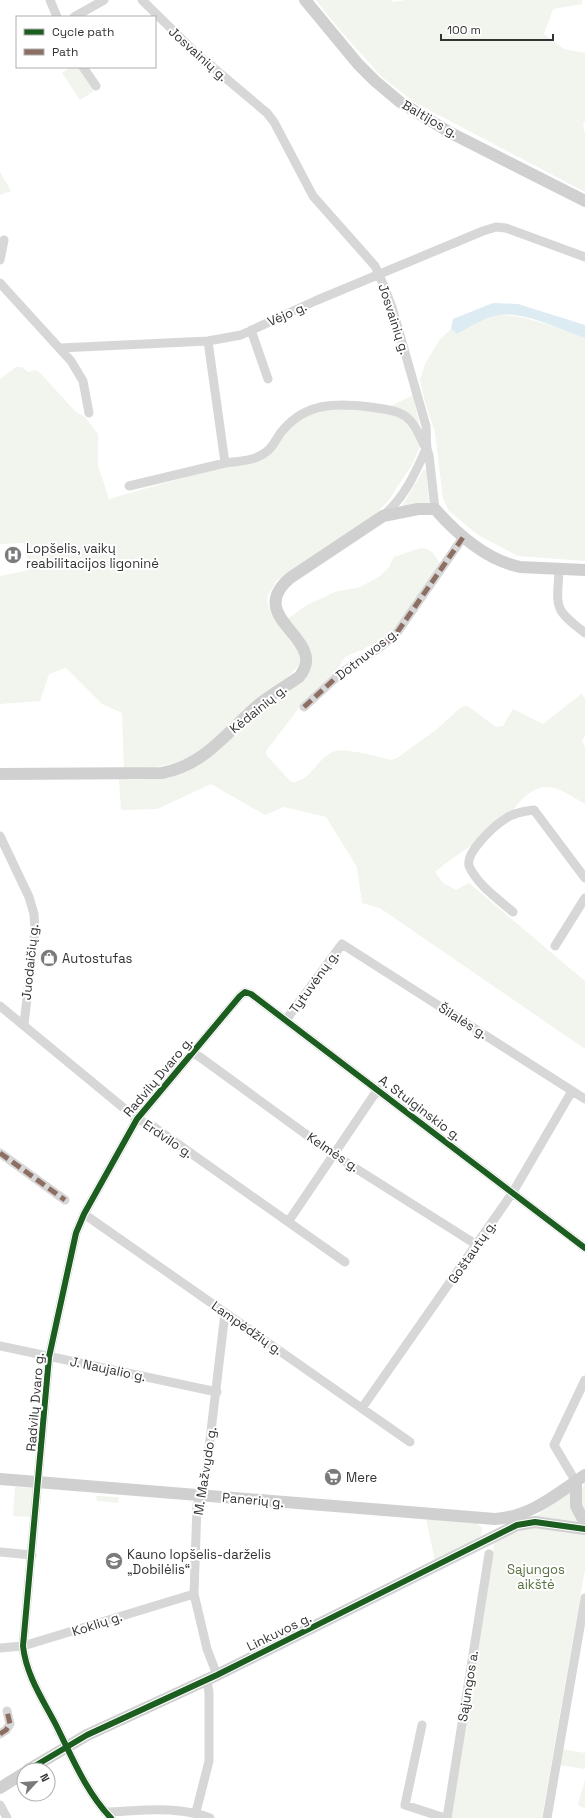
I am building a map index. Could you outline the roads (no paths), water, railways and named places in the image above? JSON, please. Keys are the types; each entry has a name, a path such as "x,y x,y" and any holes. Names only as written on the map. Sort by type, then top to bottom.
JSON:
{"street":[{"path":"50,0 57,16"},
{"path":"76,16 104,0"},
{"name":"Josvainių g.","path":"142,0 197,54 267,113 274,122 313,196 371,262 379,274 392,308 426,426 426,449 429,455 435,509"},
{"name":"Baltijos g.","path":"305,0 358,64 375,81 400,102 450,132 585,201"},
{"path":"85,68 96,86"},
{"name":"Vėjo g.","path":"60,348 208,341 241,335 379,274 496,227 506,228 585,257"},
{"path":"0,260 4,240"},
{"path":"0,283 71,361 83,381 89,413"},
{"path":"251,330 268,379"},
{"path":"208,341 225,463"},
{"path":"129,486 225,463 249,460 267,452 282,430 291,422 314,409 332,404 393,410 403,413 414,425 426,449 398,501 383,516"},
{"path":"383,516 418,509 435,509 464,536 485,552 510,565 559,570 585,570"},
{"name":"Kėdainių g.","path":"0,774 162,773 176,770 191,764 202,757 259,705 299,677 303,671 306,657 304,650 300,642 281,620 275,608 278,590 290,578 383,516"},
{"name":"Dotnuvos g.","path":"304,707 340,674 379,648 396,634 464,536"},
{"path":"559,570 559,607 563,615 585,633"},
{"path":"513,912 481,883 469,867 469,855 484,837 505,818 523,811 534,810 585,878"},
{"name":"Juodaičių g.","path":"0,836 29,897 34,914 35,930 24,1024"},
{"path":"555,946 585,898"},
{"name":"Tytuvėnų g.","path":"286,1020 342,944"},
{"name":"Šilalės g.","path":"342,944 585,1099"},
{"name":"A. Stulginskio g.","path":"240,996 245,992 251,994 378,1089 585,1248"},
{"name":"Radvilų Dvaro g.","path":"108,1815 88,1786 66,1747 30,1674 24,1658 23,1646 39,1482 49,1357 74,1241 84,1214 137,1119 240,996"},
{"name":"Erdvilo g.","path":"0,1006 24,1024 137,1119 151,1125 346,1262"},
{"name":"Kelmės g.","path":"193,1052 333,1154 477,1246"},
{"path":"288,1222 378,1089"},
{"name":"Goštautų g.","path":"362,1408 477,1246 513,1192 572,1091"},
{"path":"0,1153 66,1200"},
{"name":"Lampėdžių g.","path":"84,1214 410,1442"},
{"name":"M. Mažvydo g.","path":"196,1812 209,1760 209,1693 212,1677 194,1594 197,1505 204,1490 217,1392 225,1313"},
{"name":"J. Naujalio g.","path":"0,1346 217,1392"},
{"path":"585,1380 554,1445 580,1478 576,1506 585,1523"},
{"name":"Panerių g.","path":"0,1479 506,1519 525,1514 580,1478"},
{"path":"480,1518 485,1528 483,1541"},
{"name":"Linkuvos g.","path":"41,1762 66,1747 114,1722 212,1677 517,1525 530,1522 585,1529"},
{"path":"0,1552 32,1556"},
{"name":"Sąjungos a.","path":"446,1818 489,1554"},
{"name":"Koklių g.","path":"0,1648 23,1646 194,1594"},
{"path":"547,1818 585,1598"},
{"path":"0,1734 10,1724 7,1711"},
{"path":"422,1725 405,1805 446,1818"},
{"path":"0,1788 16,1778"},
{"path":"0,1805 7,1818"},
{"path":"108,1815 179,1810 196,1812 210,1818"}],"place":[{"name":"Lopšelis, vaikų reabilitacijos ligoninė","path":"13,555"},
{"name":"Autostufas","path":"49,958"},
{"name":"Mere","path":"333,1477"},
{"name":"Kauno lopšelis-darželis „Dobilėlis“","path":"114,1561"}],"park label":[{"name":"Sąjungos aikštė","path":"536,1576"}]}
